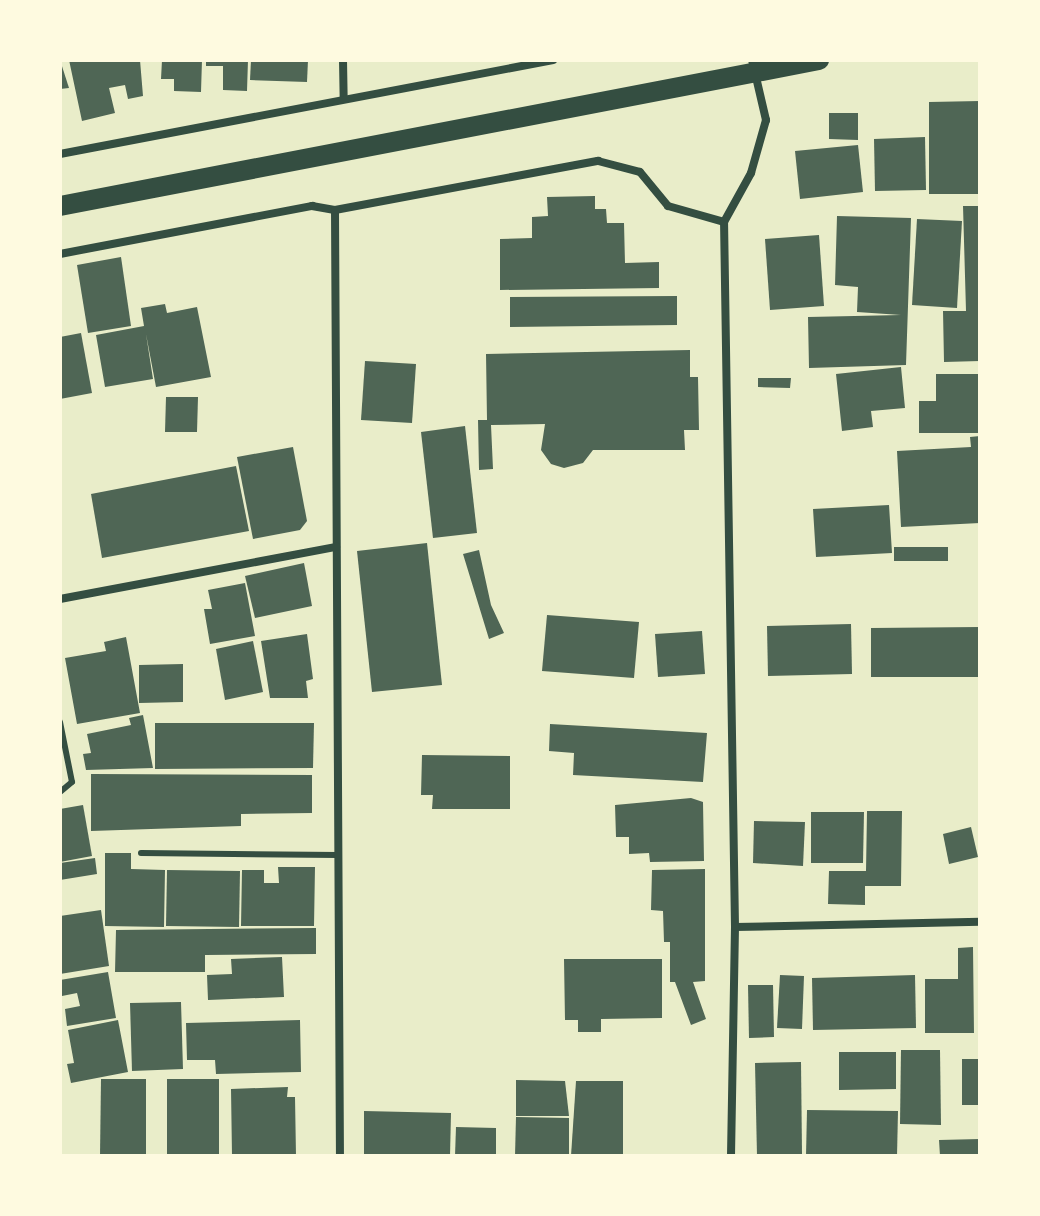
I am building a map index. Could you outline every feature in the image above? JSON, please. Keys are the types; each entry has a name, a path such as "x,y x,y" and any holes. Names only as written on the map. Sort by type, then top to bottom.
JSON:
{"main road":[{"path":"60,206 754,66 819,60"}],"street":[{"path":"343,60 344,99"},
{"path":"60,154 553,60"},
{"path":"731,1156 735,927 724,222 751,173 766,120 754,66"},
{"path":"60,254 312,206 335,210 598,161 640,172 668,206 724,222"},
{"path":"335,210 340,1156"},
{"path":"60,599 336,547"},
{"path":"735,927 980,922"}],"lane":[{"path":"60,722 72,782 60,792"},
{"path":"141,853 338,855"}],"building":[{"path":"60,60 69,88 60,89"},
{"path":"69,60 140,60 143,96 128,99 125,85 109,88 115,113 82,121"},
{"path":"162,60 202,60 201,92 174,91 174,79 161,79"},
{"path":"206,60 248,60 247,91 223,90 223,66 206,66"},
{"path":"251,60 308,60 307,82 250,80"},
{"path":"980,101 980,194 929,194 929,102"},
{"path":"829,113 858,113 858,140 829,139"},
{"path":"925,137 926,190 875,191 874,139"},
{"path":"858,145 863,192 800,199 795,151"},
{"path":"595,196 595,209 606,209 607,223 624,223 625,263 659,262 659,288 500,290 500,239 532,238 532,217 548,216 547,197"},
{"path":"963,206 980,206 980,361 944,362 943,311 966,311"},
{"path":"837,216 911,218 906,365 809,368 808,317 901,315 857,312 858,287 835,285"},
{"path":"917,219 962,221 957,308 912,305"},
{"path":"819,235 824,306 770,310 765,239"},
{"path":"121,257 131,326 88,333 77,265"},
{"path":"677,296 677,325 510,327 510,297"},
{"path":"165,304 167,313 197,307 211,377 156,387 146,334 153,379 105,387 96,335 144,326 141,308"},
{"path":"81,333 92,393 60,399 60,337"},
{"path":"690,350 690,377 698,377 699,430 684,430 685,450 593,450 583,463 564,468 551,464 541,450 545,424 491,425 493,469 479,470 478,420 487,420 486,354"},
{"path":"365,361 416,364 412,423 361,420"},
{"path":"901,367 905,408 871,411 873,427 842,431 836,374"},
{"path":"936,374 980,374 980,433 919,433 919,401 936,401"},
{"path":"758,378 791,378 790,388 758,387"},
{"path":"166,397 198,397 197,432 165,432"},
{"path":"465,426 477,533 433,538 421,432"},
{"path":"980,436 980,523 901,527 897,451 971,447 970,437"},
{"path":"293,447 307,521 300,530 253,539 237,457"},
{"path":"236,466 249,531 102,558 91,494"},
{"path":"889,505 892,553 816,557 813,509"},
{"path":"427,543 442,685 372,692 357,551"},
{"path":"894,547 948,547 948,561 894,561"},
{"path":"479,550 491,605 504,633 489,639 463,554"},
{"path":"304,563 312,606 255,618 245,576"},
{"path":"245,583 255,636 210,644 204,609 212,609 208,590"},
{"path":"547,615 639,622 634,678 542,671"},
{"path":"851,624 852,674 768,676 767,626"},
{"path":"980,627 980,677 871,677 871,628"},
{"path":"702,631 705,674 658,677 655,634"},
{"path":"307,634 313,679 306,681 308,698 270,698 261,641"},
{"path":"126,637 140,713 77,724 65,658 106,651 104,642"},
{"path":"253,641 263,692 225,700 216,649"},
{"path":"183,664 183,702 139,703 139,665"},
{"path":"143,715 153,768 86,770 83,754 91,753 87,734 131,725 129,718"},
{"path":"155,723 314,723 313,768 155,769"},
{"path":"550,724 707,733 703,782 573,775 574,753 549,751"},
{"path":"422,755 510,756 510,809 432,809 433,795 421,795"},
{"path":"91,774 312,775 312,813 241,814 241,826 91,831"},
{"path":"691,798 703,802 704,861 650,862 649,853 629,854 629,837 616,837 615,805"},
{"path":"83,805 92,856 60,862 60,809"},
{"path":"867,811 902,811 901,886 865,886 865,905 828,904 829,871 866,871"},
{"path":"811,812 864,812 863,863 811,863"},
{"path":"754,821 805,822 803,866 753,863"},
{"path":"971,827 978,857 949,864 943,834"},
{"path":"105,853 131,853 131,869 165,870 164,927 105,926"},
{"path":"95,858 97,874 60,880 60,863"},
{"path":"278,867 315,867 314,926 241,926 242,870 264,870 264,883 279,883"},
{"path":"705,869 705,981 693,982 706,1019 691,1025 675,982 670,982 670,942 664,942 663,911 651,910 652,870"},
{"path":"167,870 240,871 239,927 166,926"},
{"path":"101,910 109,966 60,974 60,916"},
{"path":"316,928 316,954 205,955 205,972 115,972 116,930"},
{"path":"973,947 974,1033 925,1033 925,979 958,979 958,948"},
{"path":"282,957 284,997 208,1000 207,975 232,974 231,959"},
{"path":"564,959 662,959 662,1018 601,1019 601,1032 578,1032 578,1020 565,1020"},
{"path":"108,972 116,1018 67,1026 65,1009 80,1006 77,993 62,996 60,980"},
{"path":"780,975 804,976 802,1029 777,1028"},
{"path":"915,975 916,1028 813,1030 812,978"},
{"path":"748,985 773,985 774,1037 749,1038"},
{"path":"181,1002 183,1069 132,1071 130,1003"},
{"path":"118,1020 128,1072 71,1083 67,1064 74,1063 68,1030"},
{"path":"300,1020 301,1072 216,1074 215,1060 187,1060 186,1023"},
{"path":"901,1050 940,1050 941,1125 900,1124"},
{"path":"839,1052 896,1052 896,1089 839,1090"},
{"path":"962,1059 980,1059 980,1105 962,1105"},
{"path":"801,1062 802,1154 757,1156 755,1063"},
{"path":"101,1079 146,1079 146,1156 100,1156"},
{"path":"167,1079 219,1079 219,1156 167,1156"},
{"path":"516,1080 565,1081 569,1116 516,1116"},
{"path":"576,1081 623,1081 623,1156 571,1156"},
{"path":"288,1087 287,1097 295,1097 296,1156 232,1156 231,1089"},
{"path":"807,1110 898,1111 897,1156 806,1156"},
{"path":"364,1111 451,1113 450,1156 364,1156"},
{"path":"516,1117 569,1118 569,1156 515,1156"},
{"path":"456,1127 496,1128 496,1156 455,1156"},
{"path":"980,1139 980,1156 940,1156 939,1140"}]}
